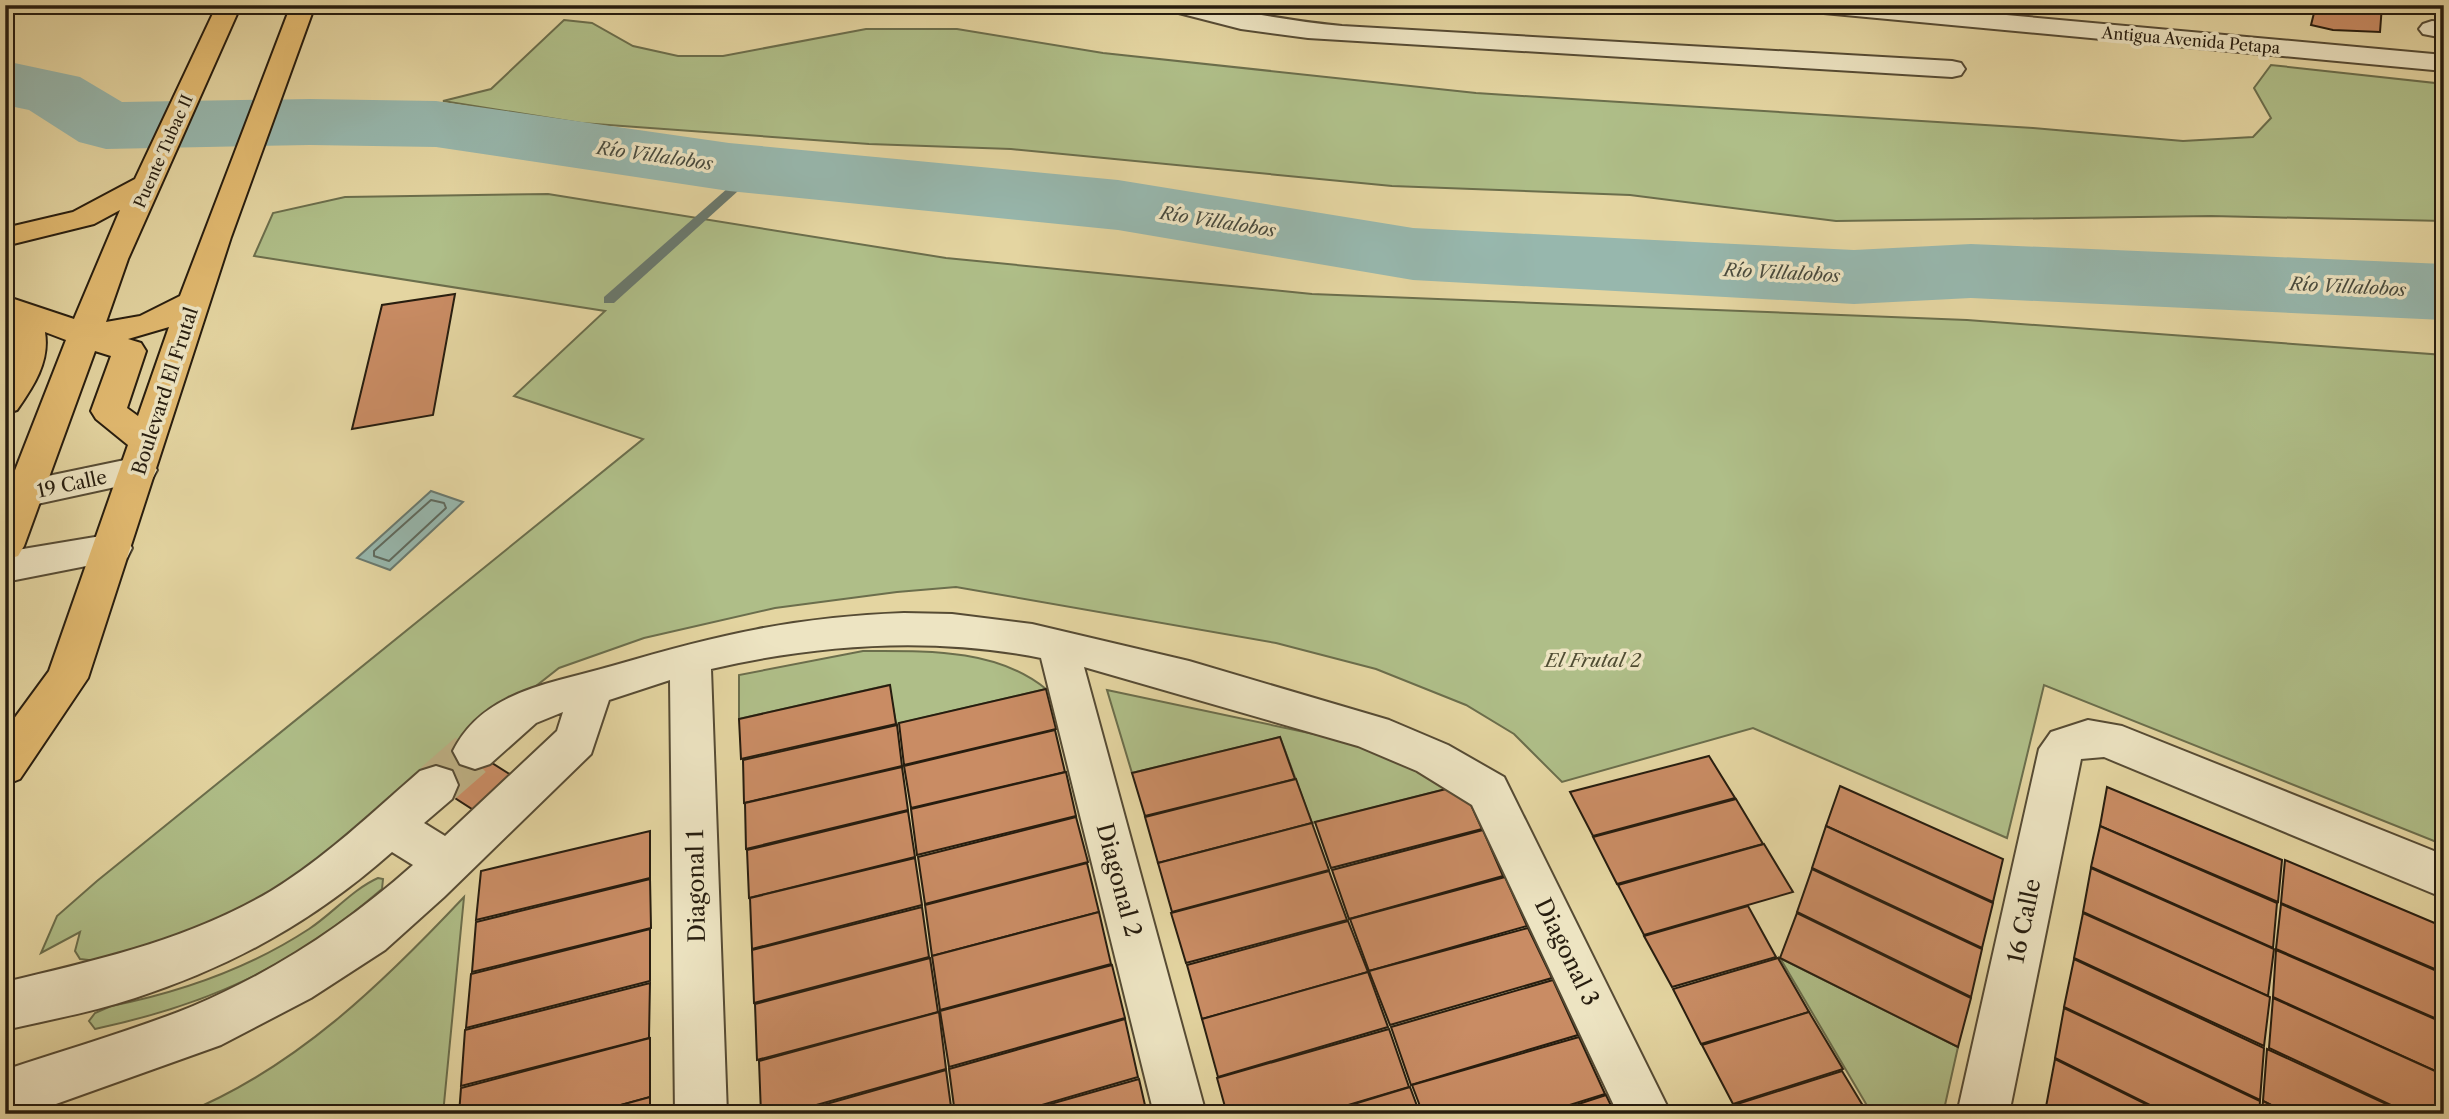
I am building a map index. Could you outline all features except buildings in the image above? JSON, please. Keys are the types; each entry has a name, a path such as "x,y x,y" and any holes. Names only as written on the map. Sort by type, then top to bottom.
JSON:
{"main road":[{"name":"Puente Tubac II","path":"85,335 113,260 229,5"},
{"name":"Boulevard El Frutal","path":"5,766 67,678 216,237 303,5"},
{"path":"5,237 83,218 148,184"},
{"path":"85,335 141,327 195,301"},
{"path":"13,309 129,351 108,411 144,456"},
{"path":"5,402 31,355 29,326 13,309"},
{"path":"5,546 15,496 85,335"}],"street":[{"path":"1176,5 1233,20 1305,29 1650,55 1952,69"},
{"name":"Antigua Avenida Petapa","path":"1813,5 2444,63"},
{"name":"19 Calle","path":"15,496 144,456"},
{"path":"5,567 113,548"},
{"path":"475,751 528,705 591,691 691,659 793,637 897,628 1001,635 1058,646"},
{"name":"Diagonal 3","path":"1058,646 1321,715 1406,744 1450,766 1488,791 1645,1114"},
{"name":"Diagonal 2","path":"1058,646 1181,1114"},
{"name":"Diagonal 1","path":"691,659 701,1114"},
{"path":"5,1096 203,1027 294,981 368,934 578,738 591,691"},
{"name":"16 Calle","path":"1983,1114 2061,749 2079,737 2108,739 2444,877"},
{"path":"5,1006 134,975 222,941 288,906 341,868 436,785"},
{"path":"389,826 448,862"}],"green space":[{"path":"564,20 592,23 633,46 678,56 723,56 866,29 957,29 1103,53 1476,93 2033,128 2183,141 2253,137 2271,118 2254,88 2271,65 2444,84 2444,221 2211,216 1836,221 1630,195 1392,186 1011,149 869,144 581,123 443,101 491,89"},
{"name":"El Frutal 2","path":"548,194 946,258 1312,294 1967,320 2444,355 2444,845 2044,685 2007,838 1753,728 1562,782 1514,734 1466,705 1376,669 1276,643 956,587 775,608 644,638 559,668 444,758 317,868 220,926 97,961 80,959 75,951 80,932 41,953 57,916 97,881 643,439 514,396 605,311 254,256 273,213 345,197"},
{"path":"863,651 935,652 982,659 1005,666 1046,689 896,724 889,685 739,719 739,675"},
{"path":"1107,690 1361,744 1462,785 1312,823 1280,737 1132,773"},
{"path":"378,878 383,879 382,889 348,916 282,961 248,979 176,1008 137,1019 95,1029 89,1021 95,1013 111,1006 188,986 262,956 309,929 360,888"},
{"path":"464,897 443,1114 183,1114 263,1073 335,1021 402,961"},
{"path":"1780,958 1958,1047 1943,1114 1872,1114"}],"water":[{"path":"431,491 463,502 390,570 357,558"}],"waterway":[{"name":"Río Villalobos","path":"5,83 53,93 106,126 310,122 436,124 729,167 1118,205 1413,254 1854,277 1971,271 2444,292"},
{"path":"609,300 753,170"}],"tunnel":[{"path":"436,785 475,751"}]}
